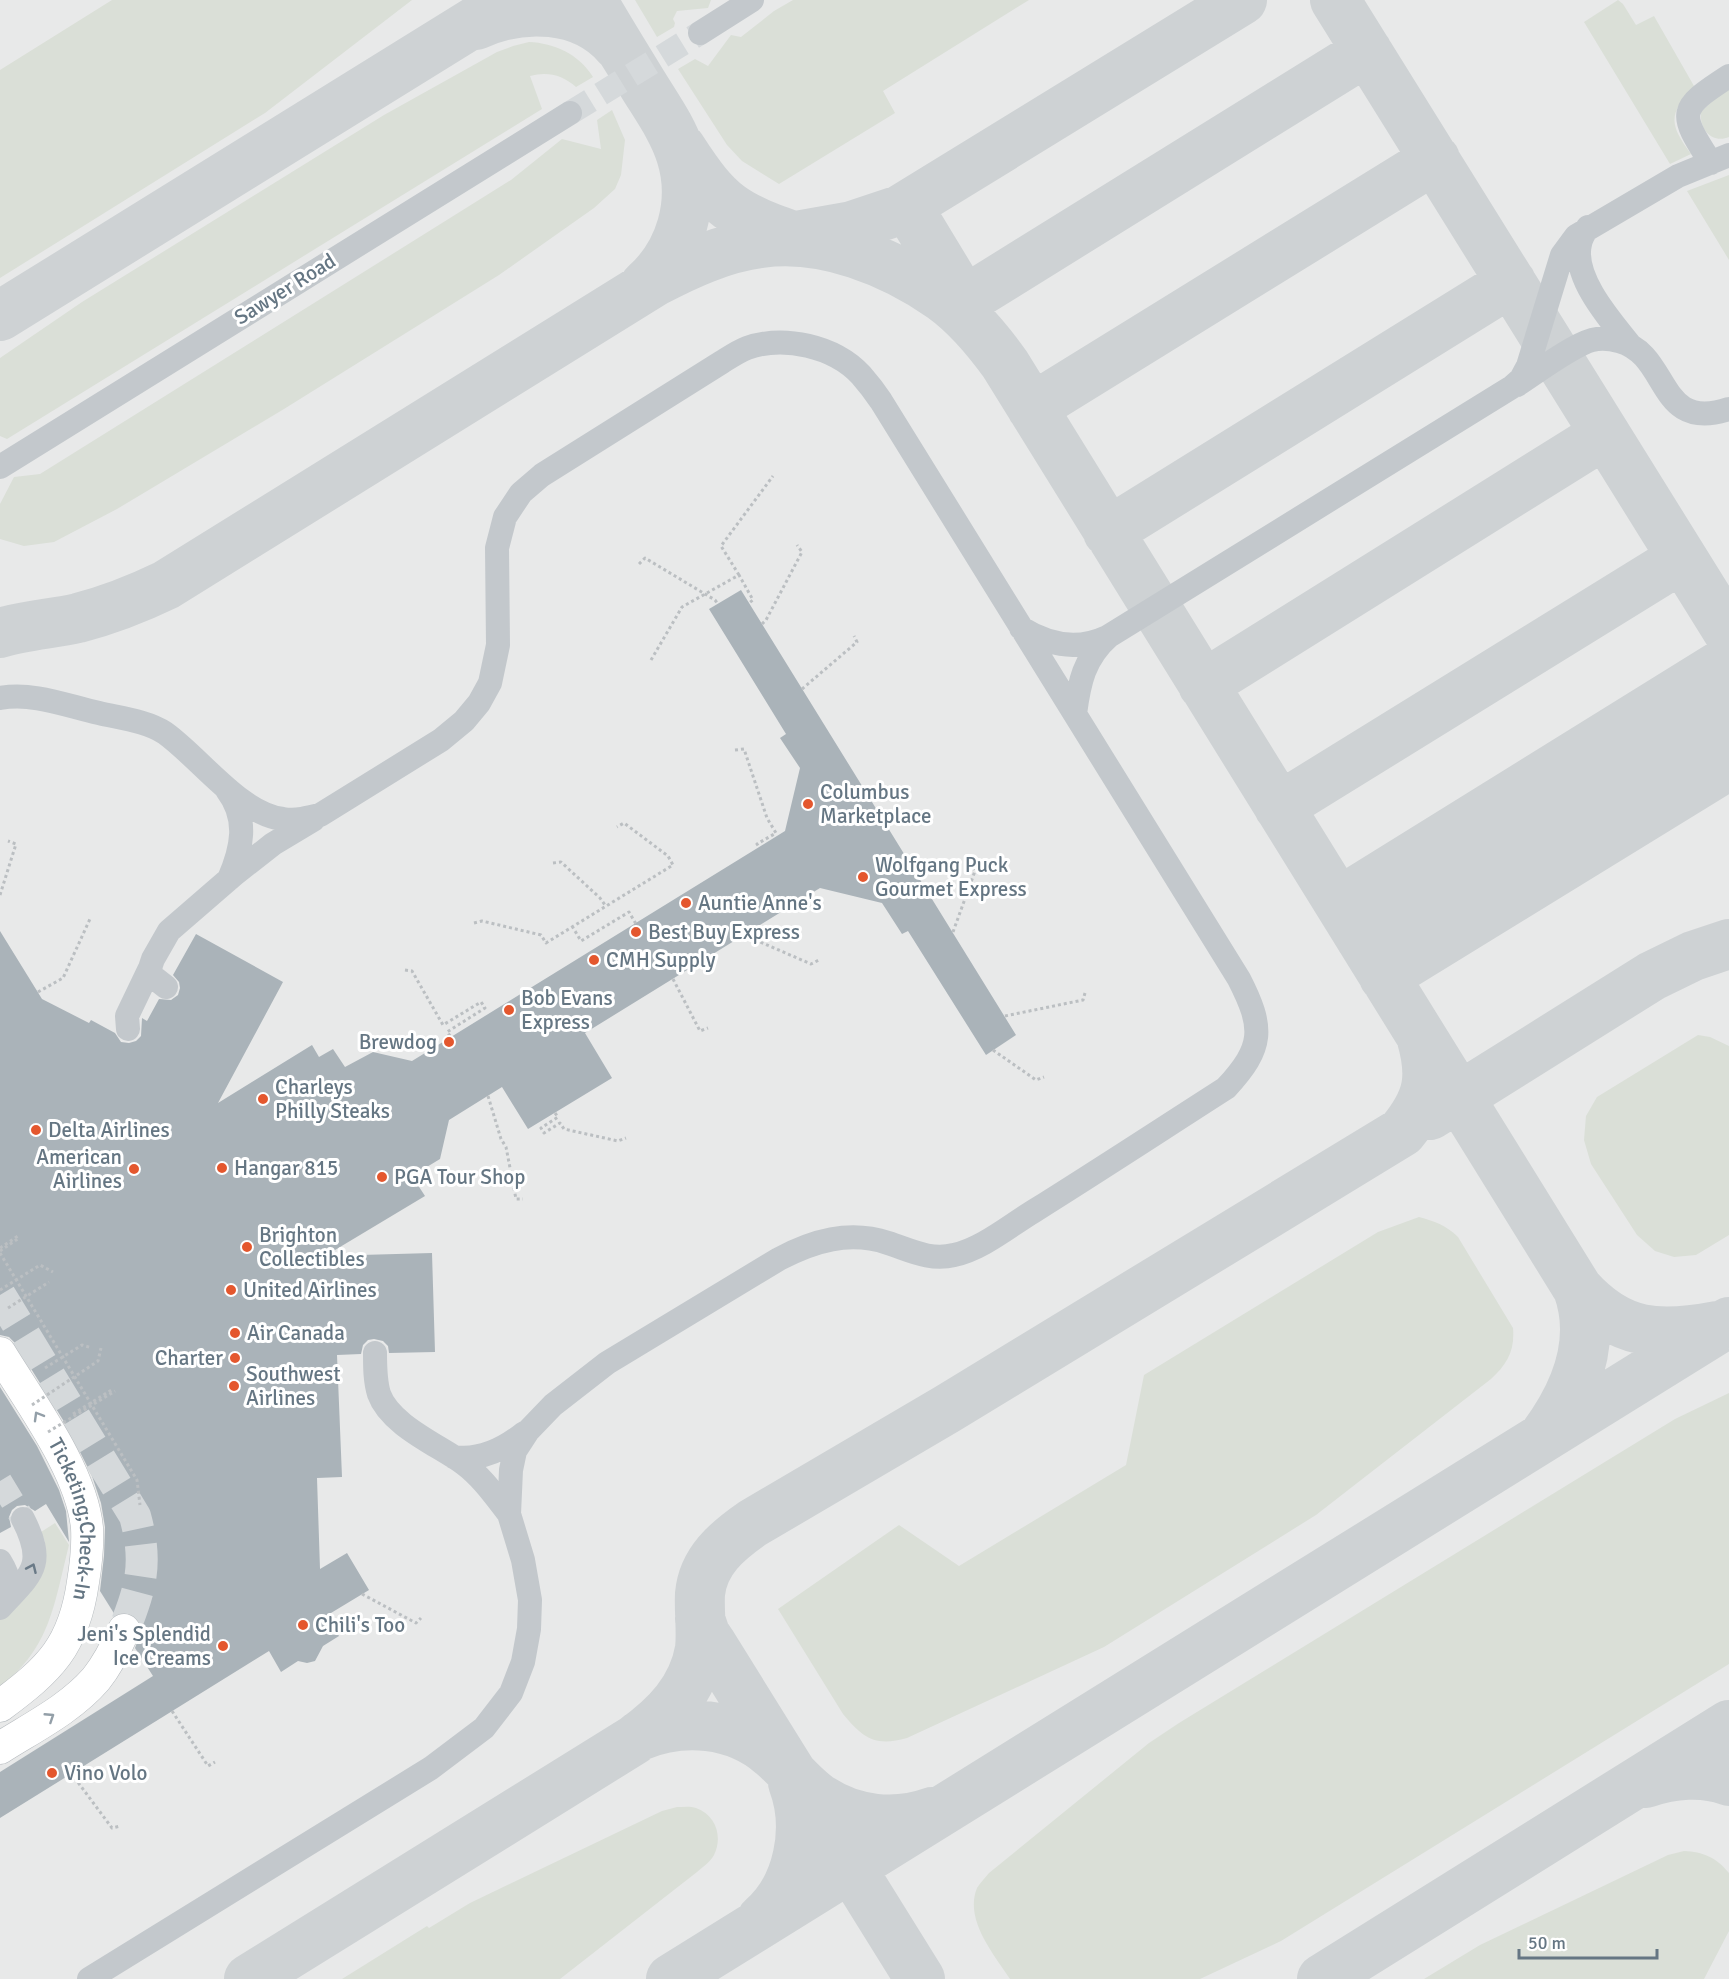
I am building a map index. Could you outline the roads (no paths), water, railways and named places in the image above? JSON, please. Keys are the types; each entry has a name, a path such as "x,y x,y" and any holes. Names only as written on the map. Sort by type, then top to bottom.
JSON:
{"main road":[{"name":"Ticketing;Check-In","path":"0,1353 70,1471 82,1505 86,1526 85,1568 75,1620 66,1642 50,1664 35,1679 0,1706"},
{"path":"0,1748 74,1700 95,1680 111,1658 124,1630"}],"street":[{"path":"700,33 752,0"},
{"path":"1512,387 1521,379 1528,366 1562,255 1576,236 1678,176 1720,159 1690,129 1687,116 1691,105 1699,96 1729,76"},
{"name":"Sawyer Road","path":"0,467 570,113"},
{"path":"1588,227 1579,246 1582,270 1594,296 1631,346 1655,370 1679,406 1698,414 1711,414 1729,409"},
{"path":"1021,628 1047,641 1063,645 1077,646 1094,643 1109,636 1580,345 1593,340 1615,340 1631,346"},
{"path":"89,1979 431,1768 484,1728 511,1693 523,1662 529,1629 530,1600 523,1560 509,1514 511,1470 515,1451 528,1431 554,1404 607,1363 805,1245 829,1239 859,1237 886,1242 915,1254 931,1257 954,1255 976,1246 1226,1088 1243,1070 1254,1053 1257,1029 1251,1003 1239,979 881,401 860,374 843,360 823,350 799,344 774,343 747,348 722,362 542,475 521,493 505,517 497,548 498,645 490,683 479,703 464,721 441,740 273,844 169,931 153,959 127,1016 128,1029"},
{"path":"1075,714 1083,672 1097,646 1109,636"},
{"path":"0,698 11,696 37,698 148,725 166,734 242,800 270,816 291,819 320,815"},
{"path":"222,783 236,805 242,832 241,848 228,881"},
{"path":"150,968 152,976 166,987"},
{"path":"375,1353 377,1387 384,1404 398,1419 454,1457 483,1482 509,1514"},
{"path":"454,1457 474,1458 490,1453 513,1442 535,1424"},
{"path":"0,1607 28,1577 35,1565 36,1558 31,1534 23,1519"},
{"path":"0,1607 9,1589 3,1577"}],"tunnel":[{"path":"570,113 700,33"},
{"path":"0,1295 135,1516 141,1548 141,1574 135,1601 124,1630"},
{"path":"0,1481 23,1519"}],"place":[{"name":"Columbus Marketplace","path":"808,804"},
{"name":"Wolfgang Puck Gourmet Express","path":"863,877"},
{"name":"Auntie Anne's","path":"686,903"},
{"name":"Best Buy Express","path":"636,932"},
{"name":"CMH Supply","path":"594,960"},
{"name":"Bob Evans Express","path":"509,1010"},
{"name":"Brewdog","path":"449,1042"},
{"name":"Charleys Philly Steaks","path":"263,1099"},
{"name":"Delta Airlines","path":"36,1130"},
{"name":"Hangar 815","path":"222,1168"},
{"name":"American Airlines","path":"134,1169"},
{"name":"PGA Tour Shop","path":"382,1177"},
{"name":"Brighton Collectibles","path":"247,1247"},
{"name":"United Airlines","path":"231,1290"},
{"name":"Air Canada","path":"235,1333"},
{"name":"Charter","path":"235,1358"},
{"name":"Southwest Airlines","path":"234,1386"},
{"name":"Chili's Too","path":"303,1625"},
{"name":"Jeni's Splendid Ice Creams","path":"223,1646"},
{"name":"Vino Volo","path":"52,1773"}]}
